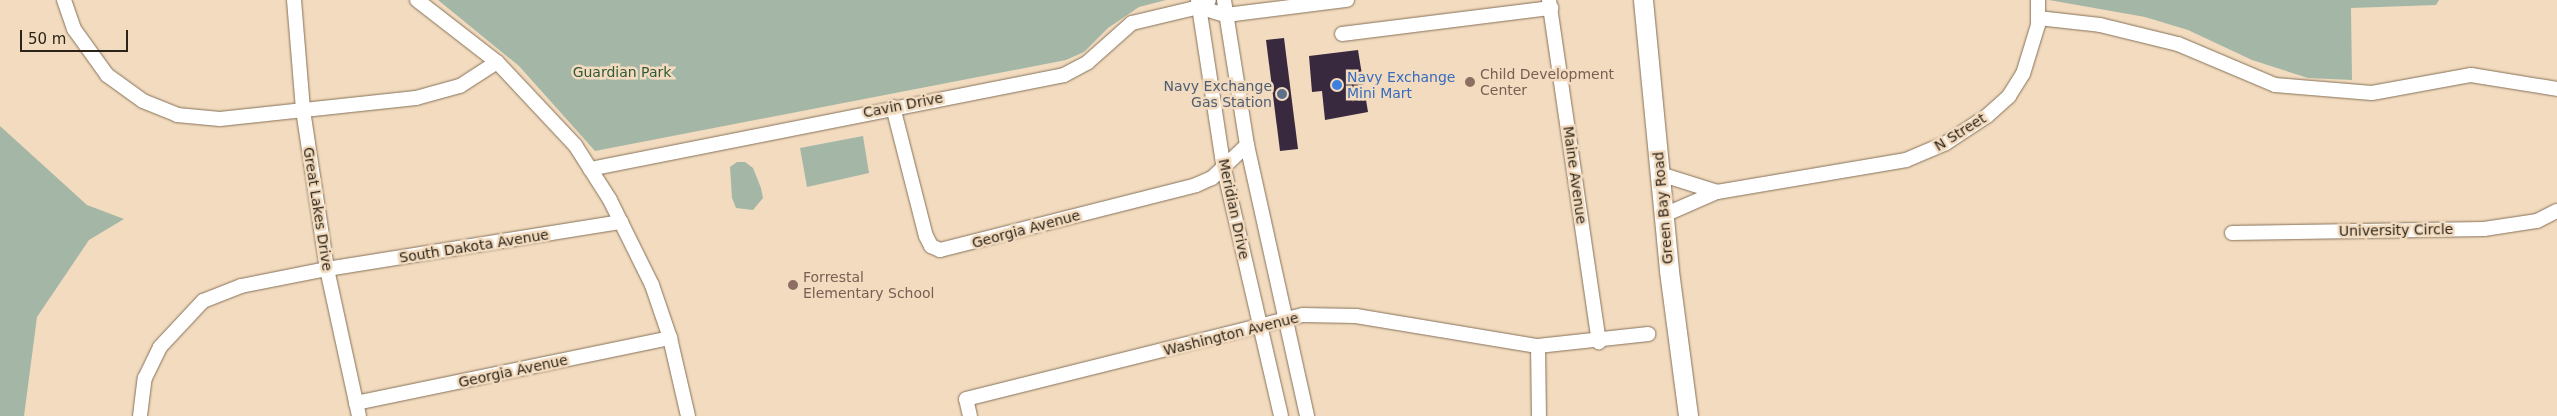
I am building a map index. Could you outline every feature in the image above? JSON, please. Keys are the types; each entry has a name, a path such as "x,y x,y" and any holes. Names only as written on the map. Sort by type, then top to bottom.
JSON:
{"main road":[{"name":"Green Bay Road","path":"1643,0 1664,215 1688,416"}],"street":[{"path":"64,0 74,30 88,53 107,75 143,101 177,115 220,118 440,93 460,86 497,62"},
{"name":"Great Lakes Drive","path":"294,0 303,110 327,270 357,410"},
{"path":"418,0 497,62 536,99 590,169 621,222 660,306 670,338 688,416"},
{"name":"Meridian Drive","path":"1224,0 1247,145 1307,416"},
{"name":"Cavin Drive","path":"590,169 1064,74 1088,62 1132,23 1202,2 1226,15 1347,0"},
{"name":"N Street","path":"1664,215 1717,192 1906,160 1946,143 2008,96 2032,51 2038,18 2038,0"},
{"name":"Meridian Drive","path":"1202,2 1224,169 1281,416"},
{"name":"Maine Avenue","path":"1342,34 1550,4 1599,342"},
{"path":"2038,18 2100,25 2169,41 2276,85 2372,93 2471,74 2557,89"},
{"name":"Georgia Avenue","path":"893,107 926,236 931,246 940,250 1196,185 1224,169 1247,145"},
{"name":"N Street","path":"1660,174 1717,192"},
{"name":"University Circle","path":"2232,233 2484,229 2538,221 2557,211"},
{"name":"South Dakota Avenue","path":"327,270 621,222"},
{"path":"140,416 145,378 160,347 203,301 241,286 327,270"},
{"name":"Washington Avenue","path":"970,416 966,399 1284,319 1349,316 1538,346 1599,342 1648,334"},
{"name":"Georgia Avenue","path":"357,410 670,338"},
{"path":"1538,346 1539,416"}],"green space":[{"name":"Guardian Park","path":"438,0 1166,0 1139,7 1108,28 1084,52 1066,60 595,151 519,66"},
{"path":"2049,0 2439,0 2436,5 2351,8 2352,80 2308,78 2252,60 2188,30 2145,17"},
{"path":"0,126 87,205 124,219 89,240 37,317 24,416 0,416"},
{"path":"863,136 869,173 807,187 800,148"},
{"path":"737,162 745,162 753,168 761,188 763,198 753,210 736,208 732,198 730,167"}],"building":[{"name":"Navy Exchange Gas Station","path":"1284,38 1298,149 1280,151 1266,40"},
{"name":"Navy Exchange Mini Mart","path":"1358,50 1368,112 1325,120 1322,91 1312,92 1309,56"}],"place":[{"name":"Child Development Center","path":"1470,82"},
{"name":"Navy Exchange Mini Mart","path":"1337,85"},
{"name":"Navy Exchange Gas Station","path":"1282,94"},
{"name":"Forrestal Elementary School","path":"793,285"}]}
